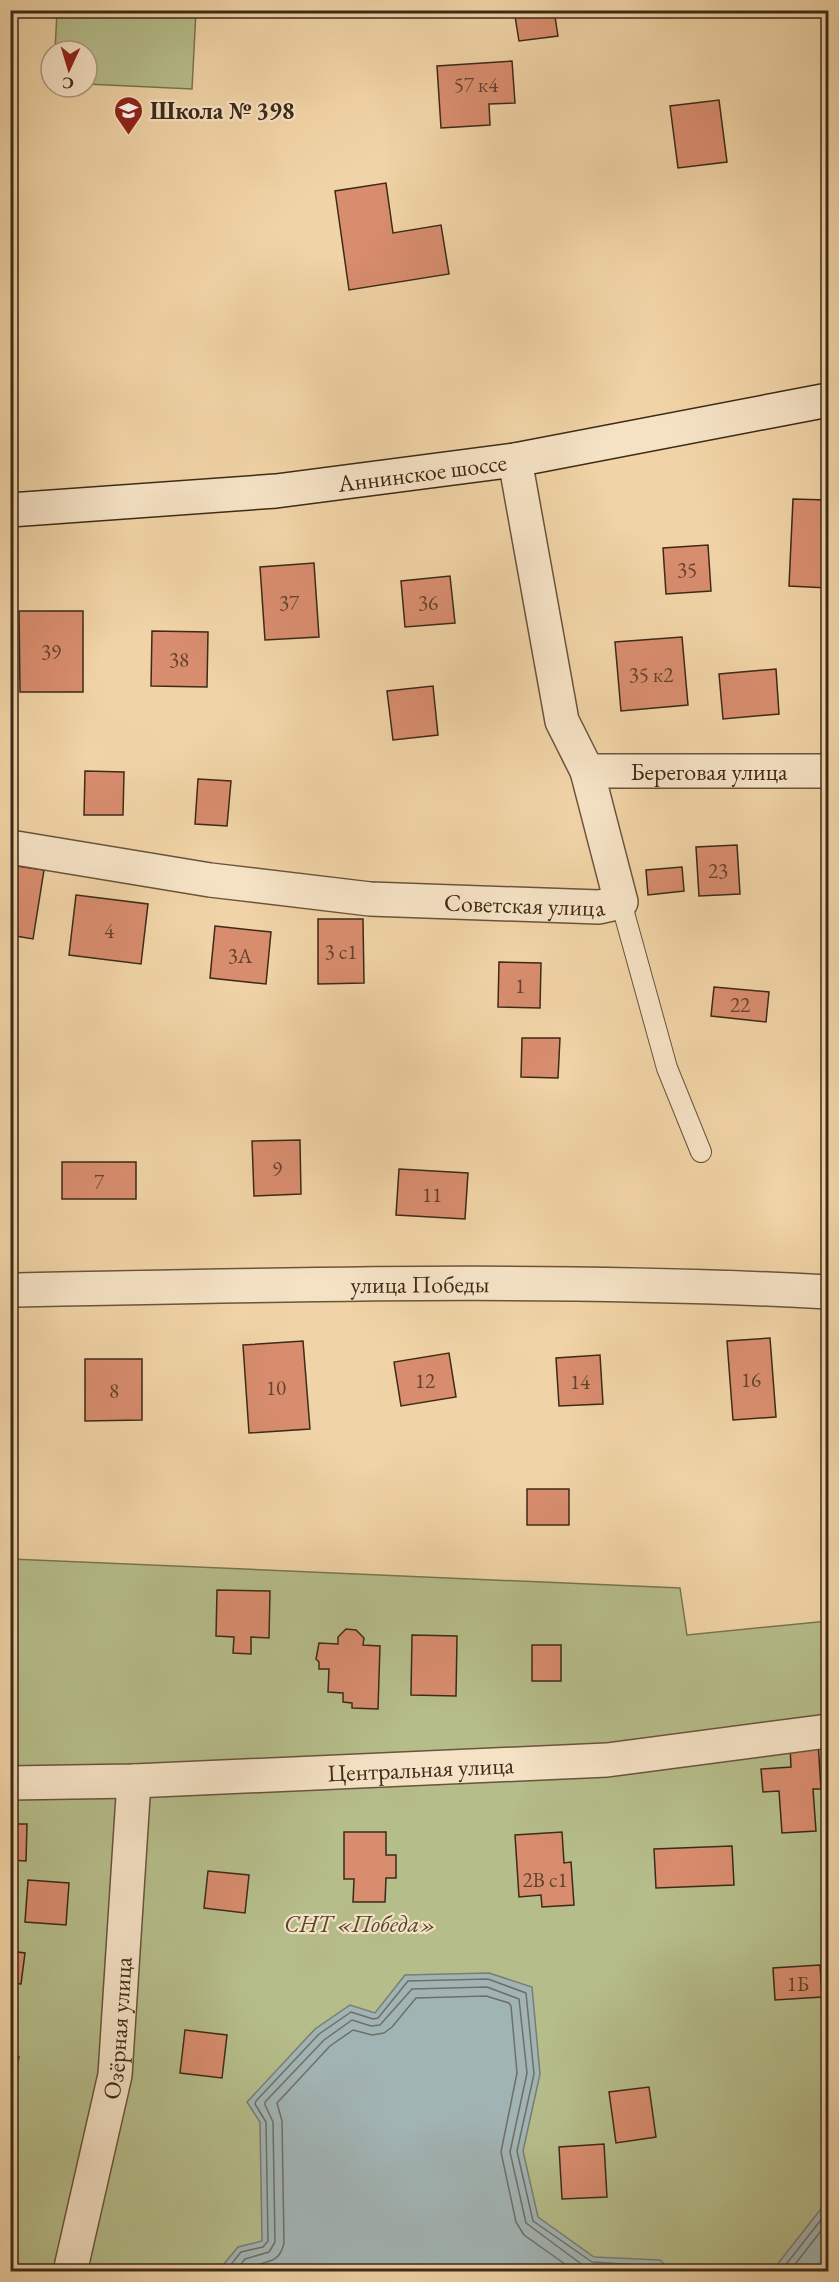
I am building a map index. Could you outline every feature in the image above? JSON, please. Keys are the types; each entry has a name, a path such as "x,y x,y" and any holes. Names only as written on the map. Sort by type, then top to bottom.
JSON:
{"street":[{"name":"Аннинское шоссе","path":"10,510 276,491 515,460 828,400"},
{"name":"Советская улица","path":"10,847 210,880 369,899 599,907 621,902 587,771 562,721 515,460"},
{"name":"Береговая улица","path":"587,771 828,771"},
{"name":"улица Победы","path":"10,1290 376,1283 709,1285 828,1292"},
{"name":"Центральная улица","path":"10,1783 134,1781 606,1760 828,1731"},
{"name":"Озёрная улица","path":"70,2271 115,2075 134,1781"}],"lane":[{"path":"621,902 667,1068 701,1152"}],"green space":[{"path":"57,11 196,11 192,89 99,85 99,39 56,39"},
{"name":"СНТ «Победа»","path":"11,1559 680,1588 687,1635 828,1621 828,2271 11,2272"}],"water":[{"path":"489,1973 532,1987 540,2074 523,2151 538,2217 594,2257 660,2260 672,2271 218,2271 238,2247 262,2241 260,2122 247,2102 315,2029 350,2005 375,2013 405,1975"},
{"path":"828,2200 828,2271 772,2271"}],"building":[{"path":"514,10 554,10 558,36 519,41"},
{"path":"512,61 515,103 489,104 490,125 441,128 437,66"},
{"path":"719,100 727,162 678,168 670,106"},
{"path":"386,183 393,233 441,225 449,274 349,290 335,191"},
{"path":"793,499 828,500 828,588 789,586"},
{"path":"708,545 711,591 666,594 663,548"},
{"path":"314,563 319,637 265,640 260,567"},
{"path":"450,576 455,623 405,627 401,581"},
{"path":"19,611 83,611 83,692 20,692"},
{"path":"152,631 208,632 207,687 151,686"},
{"path":"682,637 688,705 621,711 615,642"},
{"path":"776,669 779,714 723,719 719,674"},
{"path":"433,686 438,735 393,740 387,691"},
{"path":"85,771 124,772 123,815 84,815"},
{"path":"198,779 231,781 227,826 195,824"},
{"path":"737,845 740,894 699,896 696,847"},
{"path":"10,865 44,870 33,939 10,935"},
{"path":"682,867 684,891 648,895 646,870"},
{"path":"76,895 148,904 141,964 69,955"},
{"path":"318,919 363,919 364,983 318,984"},
{"path":"215,926 271,932 266,984 210,978"},
{"path":"499,962 541,963 540,1008 498,1007"},
{"path":"714,987 769,992 766,1022 711,1016"},
{"path":"522,1038 560,1038 558,1078 521,1077"},
{"path":"300,1140 301,1194 254,1196 252,1141"},
{"path":"10,1142 15,1194 10,1195"},
{"path":"62,1162 136,1162 136,1199 62,1199"},
{"path":"399,1169 468,1173 465,1219 396,1215"},
{"path":"770,1338 776,1417 733,1420 727,1341"},
{"path":"303,1341 310,1429 249,1433 243,1345"},
{"path":"449,1353 456,1397 401,1406 394,1362"},
{"path":"600,1355 603,1404 559,1406 556,1358"},
{"path":"85,1359 142,1359 142,1420 85,1421"},
{"path":"527,1489 569,1489 569,1525 527,1525"},
{"path":"217,1590 270,1591 269,1638 251,1637 251,1654 233,1653 234,1637 216,1636"},
{"path":"346,1629 356,1630 364,1638 363,1645 380,1646 378,1709 352,1708 352,1703 343,1702 343,1693 328,1692 329,1669 319,1669 319,1662 316,1659 319,1643 338,1644 338,1637"},
{"path":"412,1635 457,1636 456,1696 411,1695"},
{"path":"532,1645 561,1645 561,1681 532,1681"},
{"path":"818,1742 821,1789 813,1789 816,1831 782,1833 779,1791 763,1792 761,1769 791,1767 790,1746"},
{"path":"10,1824 27,1824 26,1861 10,1860"},
{"path":"344,1832 386,1832 386,1855 396,1855 396,1878 386,1878 385,1902 353,1902 354,1879 344,1879"},
{"path":"562,1832 564,1863 571,1862 574,1905 542,1907 541,1895 519,1897 515,1835"},
{"path":"732,1846 734,1885 656,1888 654,1849"},
{"path":"208,1871 249,1875 245,1913 204,1908"},
{"path":"28,1880 69,1883 66,1925 25,1922"},
{"path":"10,1951 25,1953 21,1984 10,1983"},
{"path":"820,1965 822,1997 775,2000 773,1968"},
{"path":"185,2030 227,2035 222,2078 180,2073"},
{"path":"10,2055 19,2057 10,2089"},
{"path":"649,2087 656,2137 616,2143 609,2092"},
{"path":"604,2144 607,2197 562,2199 559,2147"}],"place":[{"name":"Школа № 398","path":"129,136"}]}
